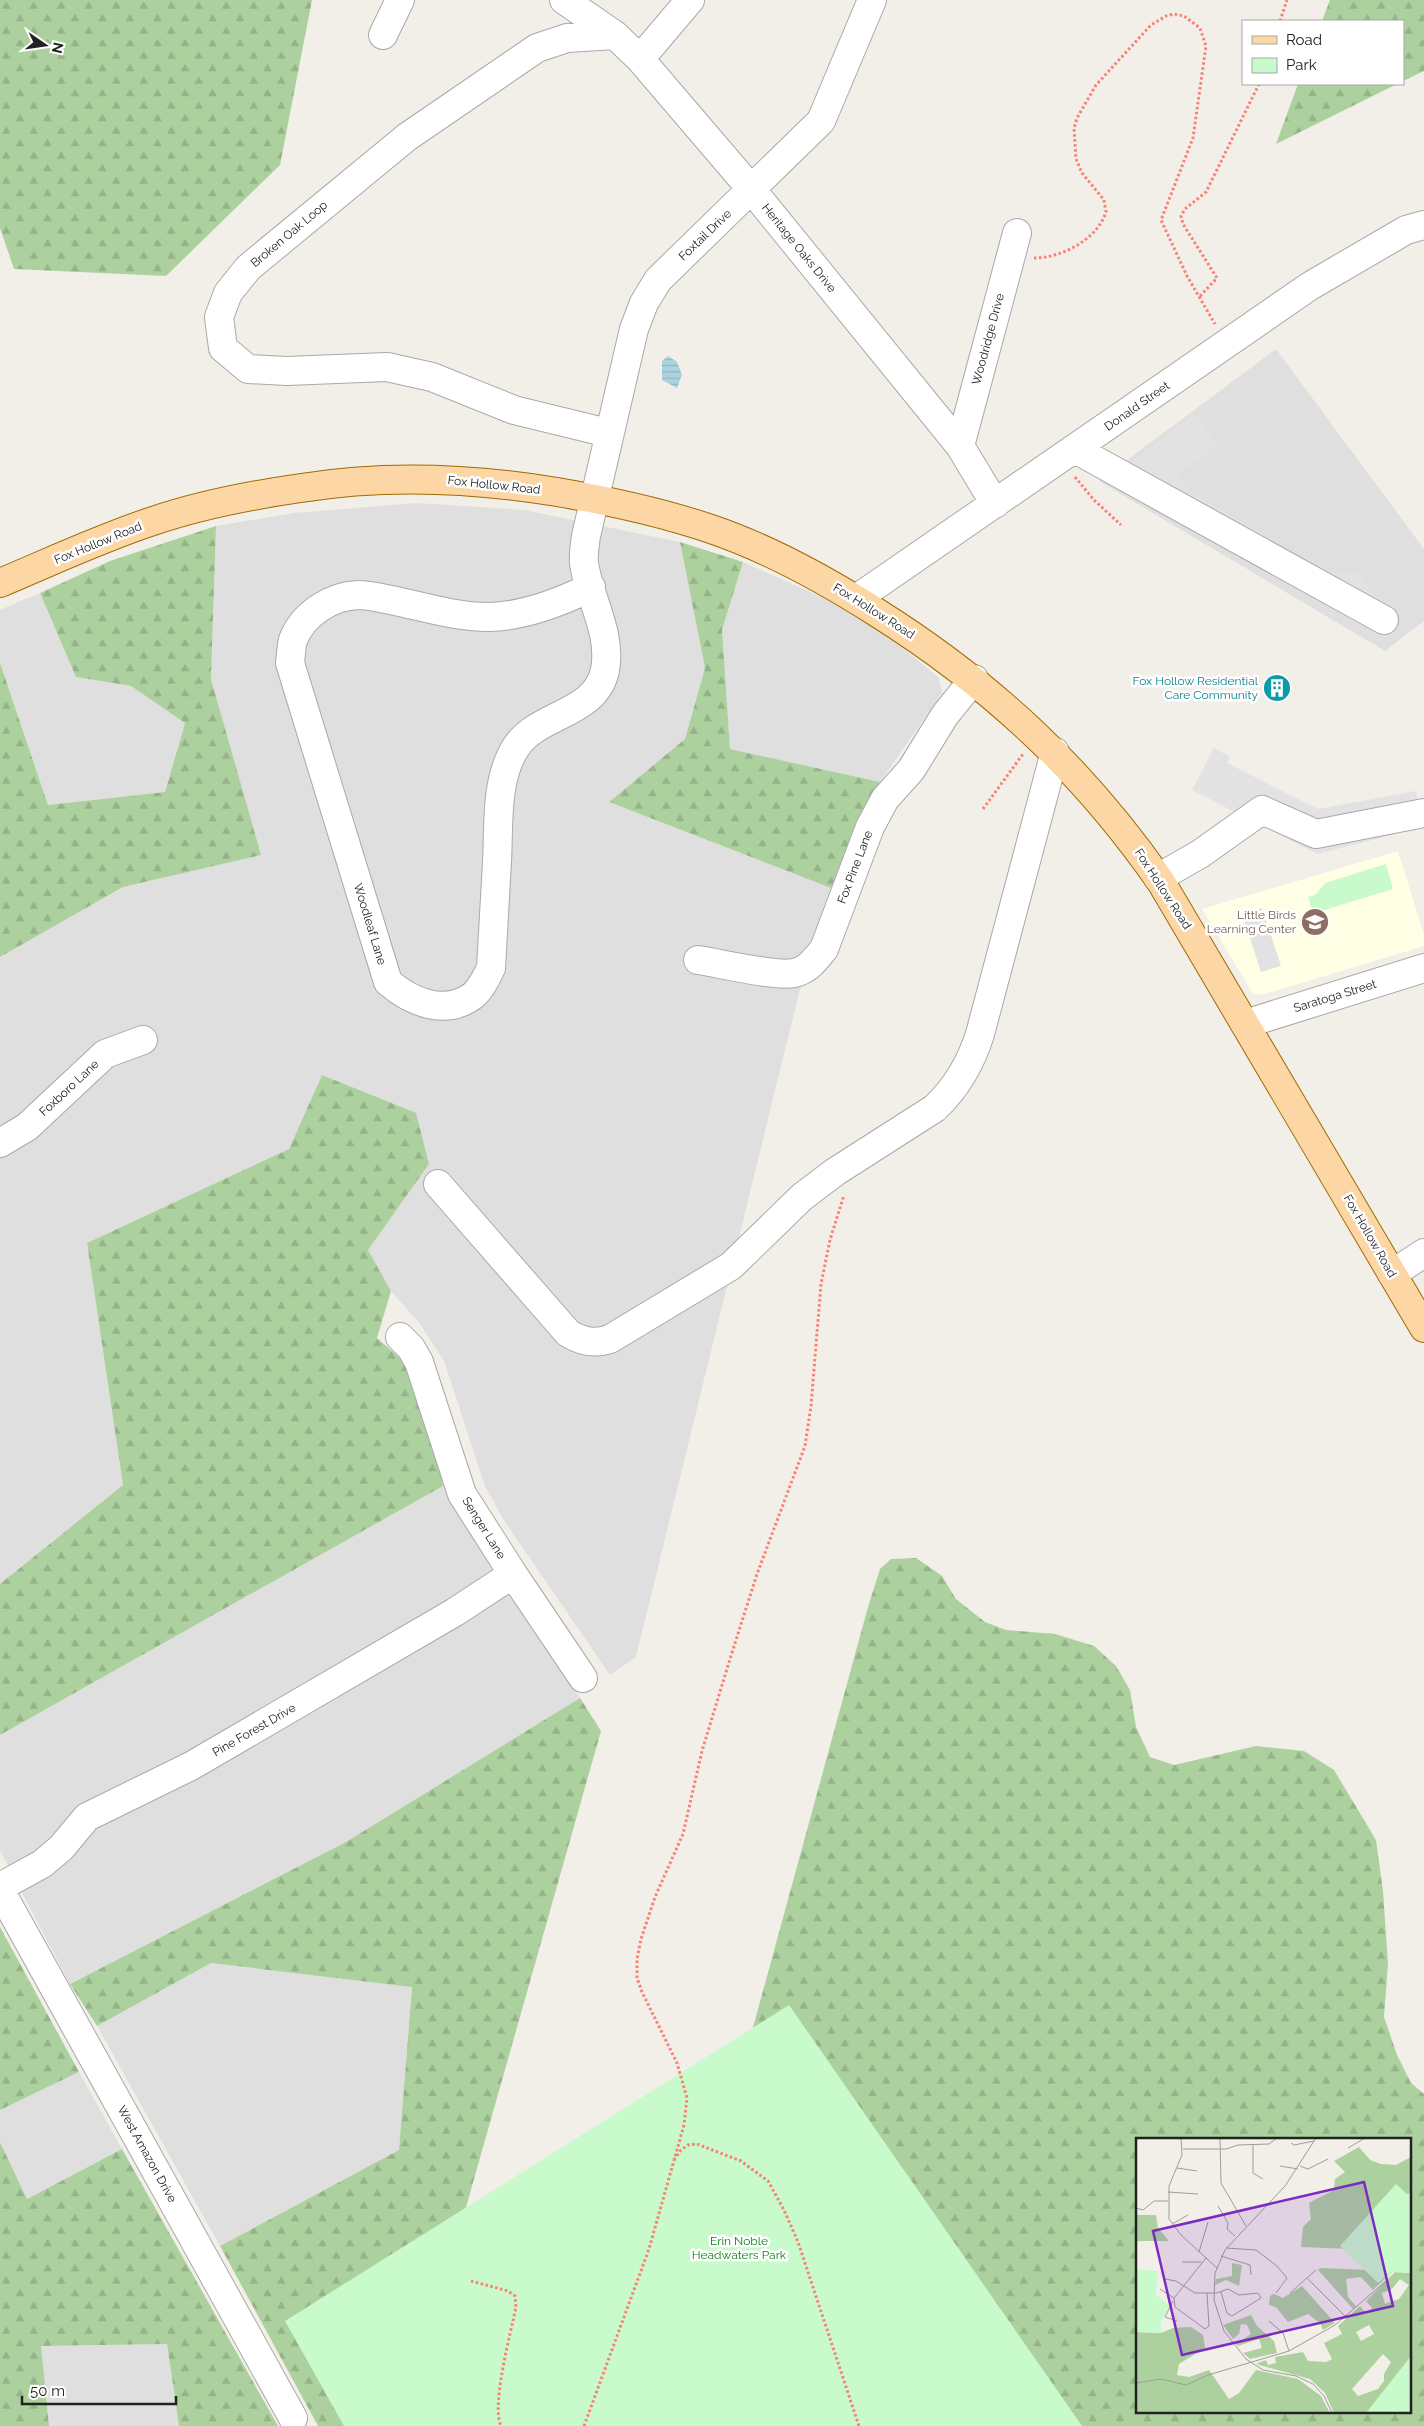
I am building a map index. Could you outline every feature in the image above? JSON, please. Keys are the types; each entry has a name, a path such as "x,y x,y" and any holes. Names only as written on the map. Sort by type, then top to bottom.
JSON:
{"main road":[{"name":"Fox Hollow Road","path":"0,583 91,544 154,520 220,503 302,488 405,478 461,480 520,486 595,498 675,517 714,530 810,572 917,637 974,679 1055,752 1116,820 1158,878 1424,1328"}],"street":[{"path":"383,35 400,0"},
{"path":"564,0 615,35 640,59 690,0"},
{"name":"Foxtail Drive","path":"595,498 608,433 634,329 644,303 658,280 821,121 872,0"},
{"name":"Broken Oak Loop","path":"608,433 514,410 432,377 387,368 286,371 248,370 223,348 219,318 228,293 248,268 407,137 537,48 567,38 615,35"},
{"name":"Heritage Oaks Drive","path":"640,59 752,190 960,446 995,504"},
{"name":"Donald Street","path":"856,599 1310,286 1406,230 1424,225"},
{"name":"Woodridge Drive","path":"960,446 1014,244"},
{"path":"1068,454 1384,620"},
{"name":"Woodleaf Lane","path":"591,587 572,596 516,614 491,617 464,616 377,597 358,595 338,599 320,606 309,617 292,641 290,663 388,982 404,996 438,1006 452,1005 471,997 482,985 491,968 500,799 505,770 516,746 531,730 582,704 598,688 605,671 607,648 591,587 584,562 586,536 595,498"},
{"name":"Fox Pine Lane","path":"698,960 773,973 794,974 810,966 824,949 870,827 885,799 912,770 945,715 974,679"},
{"path":"438,1184 568,1333 576,1338 599,1343 610,1340 731,1266 802,1197 835,1172 935,1108 948,1096 962,1077 980,1034 1055,752"},
{"path":"1158,878 1200,854 1262,810 1316,834 1424,813"},
{"name":"Saratoga Street","path":"1245,1024 1424,968"},
{"name":"Foxboro Lane","path":"0,1143 27,1127 105,1054 143,1040"},
{"path":"1392,1274 1424,1253"},
{"name":"Senger Lane","path":"400,1337 411,1348 419,1362 462,1494 513,1574 584,1678"},
{"name":"Pine Forest Drive","path":"0,1887 42,1864 61,1848 87,1817 192,1766 456,1612 513,1574"},
{"name":"West Amazon Drive","path":"0,1890 293,2418"}],"path":[{"path":"1280,20 1287,0"},
{"path":"1014,244 1035,258 1061,253 1079,243 1104,218 1106,212 1104,200 1082,173 1076,159 1074,128 1077,118 1096,85 1151,25 1166,16 1174,14 1184,16 1200,28 1206,46 1196,121 1190,147 1160,220 1227,344"},
{"path":"1200,296 1217,278 1183,224 1181,216 1185,208 1206,192 1259,85"},
{"path":"1068,454 1094,500 1121,525"},
{"path":"983,809 1020,761 1033,731"},
{"path":"584,2426 649,2250 665,2197 672,2162 684,2125 687,2098 672,2051 642,1992 637,1978 637,1959 641,1939 655,1897 686,1823 702,1751 757,1574 805,1446 811,1406 821,1284 833,1232"},
{"path":"672,2162 681,2150 688,2145 697,2144 741,2161 768,2181 798,2242 859,2426"},
{"path":"471,2281 508,2291 515,2296 516,2307 500,2397 498,2421 501,2426"}],"shaded area":[{"path":"1276,349 1424,549 1424,621 1385,651 1099,481"},
{"path":"1195,414 1218,444 1178,474 1190,491 1325,573 1357,572 1393,619 1383,637 1145,501 1122,469"},
{"path":"417,503 524,510 680,542 705,668 685,739 609,802 831,888 810,948 636,1657 610,1675 505,1522 485,1486 444,1361 420,1324 391,1291 368,1250 429,1164 322,1075 289,1149 87,1243 123,1485 0,1584 0,957 123,887 260,855 211,679 216,526 294,513"},
{"path":"743,562 826,599 891,638 939,678 942,693 880,782 730,749 722,630"},
{"path":"40,593 76,677 131,686 185,723 165,792 48,805 0,663 0,610"},
{"path":"1214,748 1230,757 1227,763 1318,809 1416,791 1418,804 1424,801 1424,827 1317,854 1192,790"},
{"name":"Little Birds Learning Center","path":"1398,851 1424,935 1424,946 1268,993 1258,995 1252,992 1202,909"},
{"path":"1262,908 1281,966 1261,972 1242,914"},
{"path":"443,1486 580,1698 346,1842 70,1984 0,1851 0,1735"},
{"path":"211,1963 412,1986 399,2150 220,2246 97,2026"},
{"path":"79,2072 122,2149 27,2199 0,2142 0,2110"},
{"path":"167,2344 179,2426 49,2426 40,2346"}],"green space":[{"path":"0,0 312,0 280,165 166,276 14,269 0,228"},
{"path":"1330,0 1424,0 1424,71 1404,81 1404,20 1322,20"},
{"path":"1298,85 1395,85 1276,144"},
{"path":"216,526 211,679 261,855 123,887 0,957 0,663 48,805 165,792 185,723 131,686 76,677 40,593 110,561"},
{"path":"680,542 743,562 722,630 730,749 880,782 854,831 831,888 609,802 685,739 705,668"},
{"path":"1386,864 1393,889 1318,912 1311,907 1308,897 1315,895 1325,883"},
{"path":"322,1075 416,1113 429,1164 368,1250 391,1291 377,1338 408,1365 427,1419 443,1486 0,1735 0,1584 123,1485 87,1243 289,1149"},
{"path":"916,1558 942,1576 956,1599 985,1622 1006,1630 1055,1634 1094,1646 1116,1666 1130,1690 1136,1727 1150,1757 1174,1765 1256,1746 1304,1751 1334,1770 1376,1840 1383,1891 1388,1964 1384,2017 1397,2055 1411,2083 1424,2094 1424,2426 666,2426 662,2360 880,1569 891,1559"},
{"path":"580,1698 601,1731 404,2426 318,2426 220,2246 399,2150 412,1987 211,1963 97,2026 70,1984 346,1842"},
{"path":"0,1927 79,2072 0,2110"},
{"name":"Erin Noble Headwaters Park","path":"789,2005 1082,2426 344,2426 285,2321"},
{"path":"0,2142 27,2199 122,2149 278,2426 179,2426 167,2344 41,2346 49,2426 0,2426"}],"water":[{"path":"668,356 677,362 682,375 677,388 662,380 662,361"}],"place":[{"name":"Fox Hollow Residential Care Community","path":"1277,688"},
{"name":"Little Birds Learning Center","path":"1315,922"}]}
